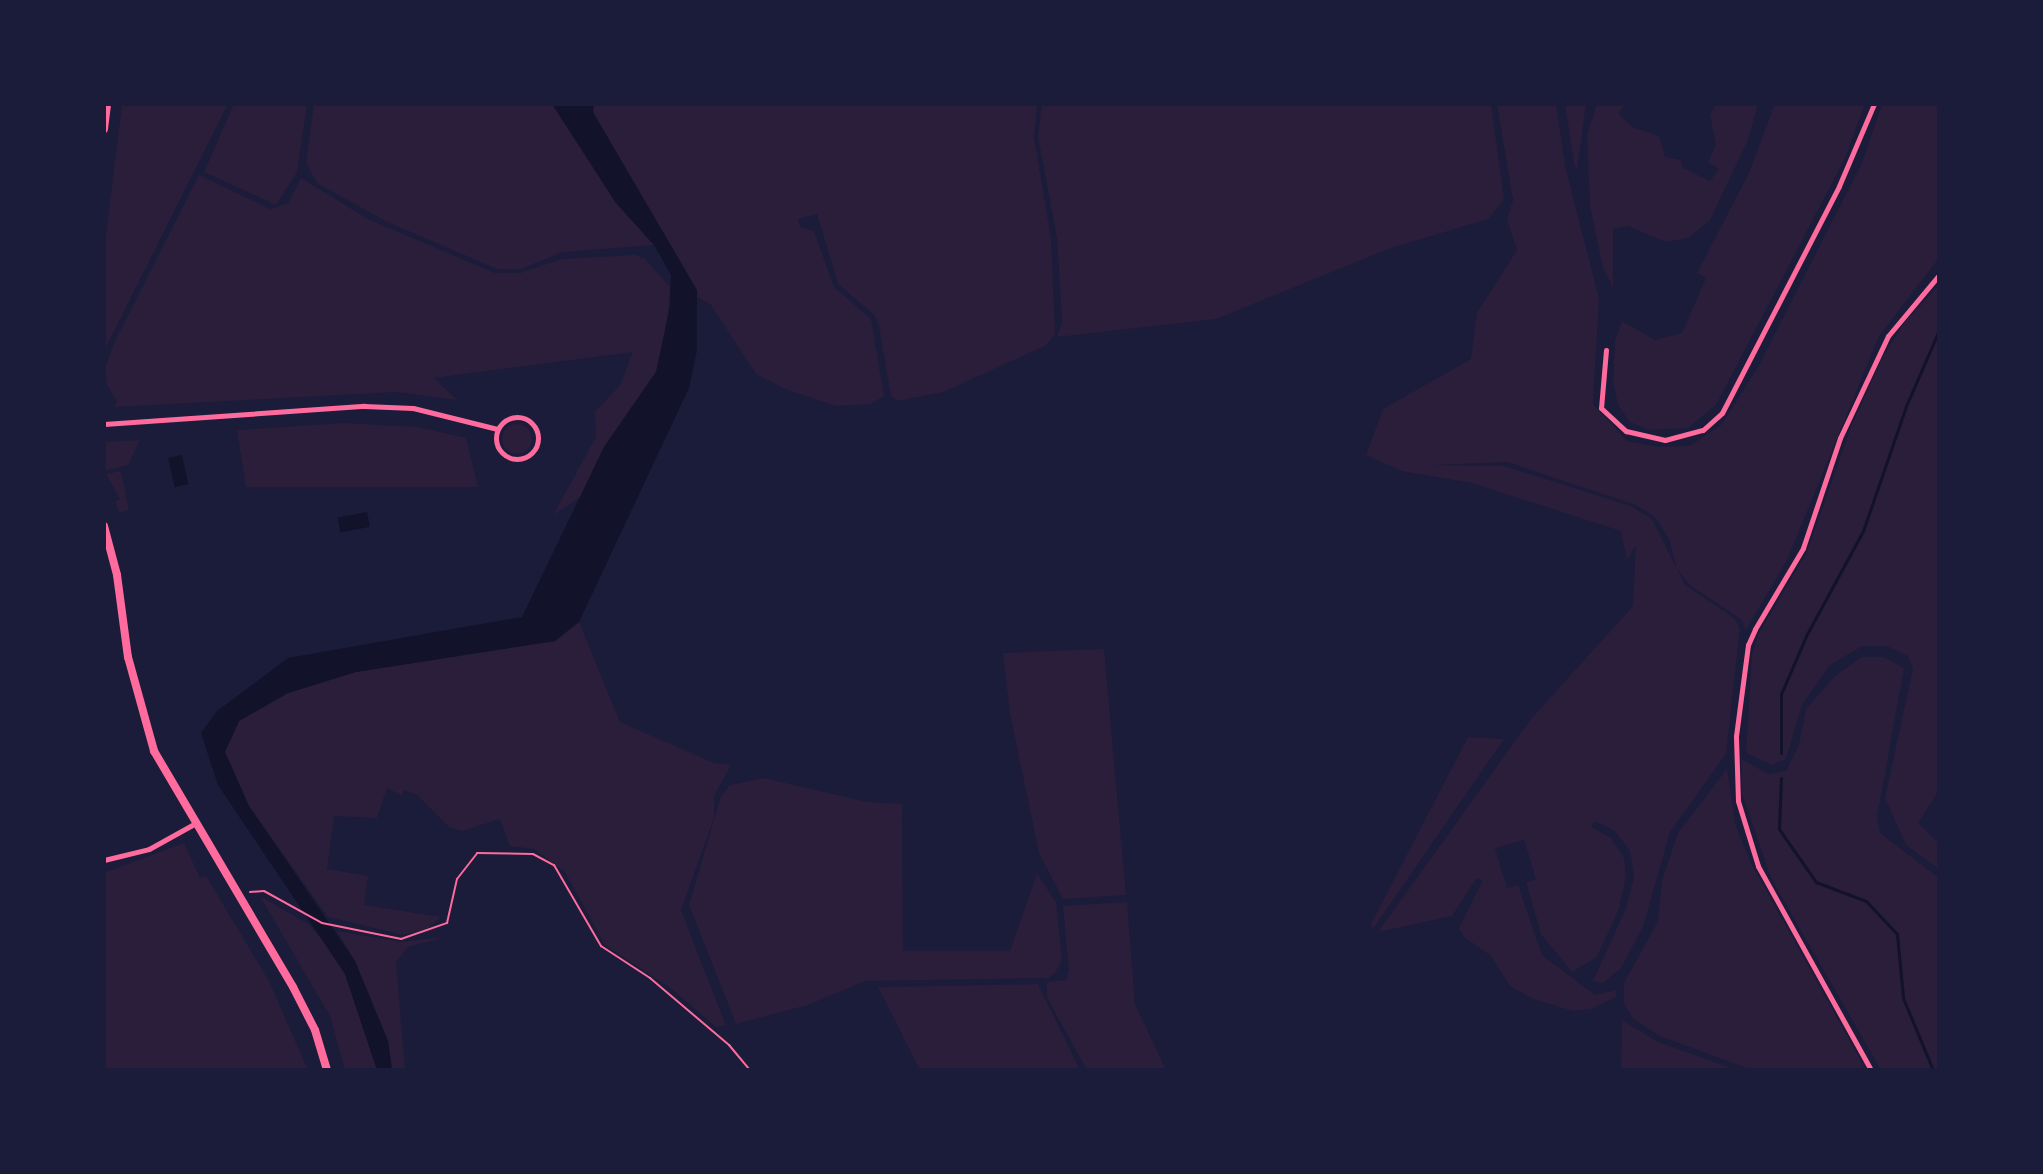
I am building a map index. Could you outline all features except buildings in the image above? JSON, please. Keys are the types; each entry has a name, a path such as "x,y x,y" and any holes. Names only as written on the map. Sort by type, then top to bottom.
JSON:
{"main road":[{"path":"104,129 107,104"},
{"path":"104,526 117,575 128,657 154,751 315,1030 327,1070"}],"street":[{"path":"1606,350 1601,408 1626,431 1665,440 1703,430 1722,413 1839,186 1874,104"},
{"path":"1871,1070 1758,866 1738,801 1736,736 1751,637 1803,548 1840,438 1888,336 1939,275"},
{"path":"104,424 364,406 413,408 497,429 517,416 529,419 539,441 534,452 511,459 495,441 497,429"},
{"path":"104,860 149,849 194,824"}],"path":[{"path":"236,892 264,891 322,923 401,939 447,923 457,879 477,853 533,854 554,865 601,946 650,978 729,1045 750,1070"}],"shaded area":[{"path":"122,104 228,104 104,351 104,252"},
{"path":"234,104 307,104 297,172 276,205 204,172"},
{"path":"314,104 552,104 616,203 654,245 562,252 521,269 497,269 385,221 317,183 306,163"},
{"path":"552,104 594,104 593,112 697,290 697,350 689,388 579,622 555,641 356,672 288,693 239,721 225,752 249,806 355,961 388,1041 392,1070 377,1070 345,974 218,785 201,733 217,711 288,658 522,617 604,447 656,372 670,306 671,275 654,245 616,203"},
{"path":"594,104 1037,104 1034,138 1051,238 1055,335 1045,346 943,392 897,401 891,396 879,326 874,315 838,284 817,214 798,219 800,227 814,231 834,287 871,319 884,396 871,404 836,406 785,389 756,374 711,305 697,297 593,112"},
{"path":"1042,104 1491,104 1504,200 1488,219 1391,248 1216,319 1057,337 1062,322 1057,238 1038,137"},
{"path":"1497,104 1556,104 1565,165 1599,299 1593,404 1627,441 1658,447 1690,446 1722,424 1757,369 1862,163 1882,104 1939,104 1939,258 1879,336 1787,560 1746,630 1741,619 1691,586 1677,569 1685,585 1734,618 1740,628 1726,754 1670,832 1643,927 1621,968 1603,983 1593,981 1626,908 1634,877 1630,851 1615,831 1595,821 1591,827 1611,838 1624,858 1626,876 1619,909 1597,957 1572,972 1541,934 1526,882 1536,879 1524,840 1495,848 1507,888 1518,885 1542,955 1595,995 1616,990 1616,997 1591,1009 1573,1011 1533,999 1510,986 1491,956 1464,937 1459,928 1483,880 1476,879 1452,916 1378,932 1531,719 1633,606 1636,545 1627,560 1621,531 1472,483 1401,471 1366,455 1383,409 1471,359 1477,313 1517,250 1507,219 1513,200","holes":["1507,462 1636,505 1655,517 1669,539 1677,569 1652,519 1631,506 1504,466 1432,465"]},
{"path":"1565,104 1586,104 1577,171 1574,163"},
{"path":"1597,104 1624,104 1619,114 1632,127 1659,136 1665,157 1681,160 1683,168 1710,181 1719,169 1708,162 1716,145 1710,115 1716,104 1758,104 1748,140 1710,220 1688,238 1666,242 1628,226 1613,229 1613,287 1603,268 1590,206 1587,135"},
{"path":"1775,104 1865,104 1844,160 1716,405 1688,428 1649,430 1630,422 1618,405 1613,383 1615,341 1622,321 1655,340 1682,333 1706,278 1697,273 1748,175"},
{"path":"199,175 270,209 288,203 301,178 368,219 495,273 520,273 562,259 635,255 645,259 670,287 666,340 656,372 604,447 582,496 553,515 596,437 595,412 620,385 633,352 434,378 457,400 397,392 114,407 117,401 107,385 105,368 114,343"},
{"path":"1939,285 1939,790 1918,823 1939,844 1939,869 1906,845 1885,798 1913,669 1908,656 1887,646 1862,646 1829,666 1802,705 1786,759 1772,765 1746,753 1752,655 1758,635 1807,552 1851,427 1882,358 1904,323"},
{"path":"343,423 418,427 466,438 478,487 246,487 237,430"},
{"path":"517,424 528,428 532,439 528,450 517,454 506,450 502,439 506,428"},
{"path":"140,440 128,465 104,471 104,442"},
{"path":"182,455 188,484 175,487 168,458"},
{"path":"121,471 129,510 119,513 115,502 120,499 106,474"},
{"path":"367,512 370,527 340,532 338,518"},
{"path":"579,622 620,722 714,763 731,765 714,796 714,818 681,910 726,1026 716,1027 672,989 605,945 565,872 534,849 510,846 500,819 462,831 449,827 417,795 404,790 402,796 387,788 377,818 334,816 327,869 368,876 364,905 441,917 428,928 403,935 328,917 249,806 225,752 239,721 288,693 356,672 555,641"},
{"path":"1104,649 1126,895 1063,899 1039,853 1010,714 1003,653"},
{"path":"1862,657 1883,657 1904,668 1877,817 1880,833 1939,878 1939,1070 1881,1070 1771,878 1742,793 1741,759 1769,774 1786,771 1799,745 1806,709 1835,676"},
{"path":"1468,737 1504,739 1373,929 1371,924"},
{"path":"1727,769 1736,827 1750,861 1866,1070 1752,1070 1660,1036 1633,1019 1624,1003 1624,983 1658,921 1662,880 1678,833"},
{"path":"764,778 867,802 902,804 903,951 1010,951 1037,874 1056,902 1062,960 1055,973 1049,978 865,981 808,1005 736,1024 689,905 721,796 730,785"},
{"path":"184,843 200,878 206,876 269,981 308,1070 104,1070 104,873"},
{"path":"260,896 308,924 325,943 345,974 377,1070 345,1070 330,1016"},
{"path":"1127,902 1135,1004 1166,1070 1087,1070 1047,998 1047,982 1066,980 1069,971 1063,906"},
{"path":"337,931 400,942 445,937 408,947 396,962 405,1070 392,1070 388,1041 355,961"},
{"path":"1038,984 1080,1070 920,1070 878,987"},
{"path":"1622,1020 1658,1042 1737,1070 1621,1070"}],"waterway":[{"path":"1781,753 1781,694 1807,634 1863,531 1906,406 1939,330"},
{"path":"1781,778 1779,829 1816,882 1866,901 1897,934 1903,998 1933,1070"}]}
